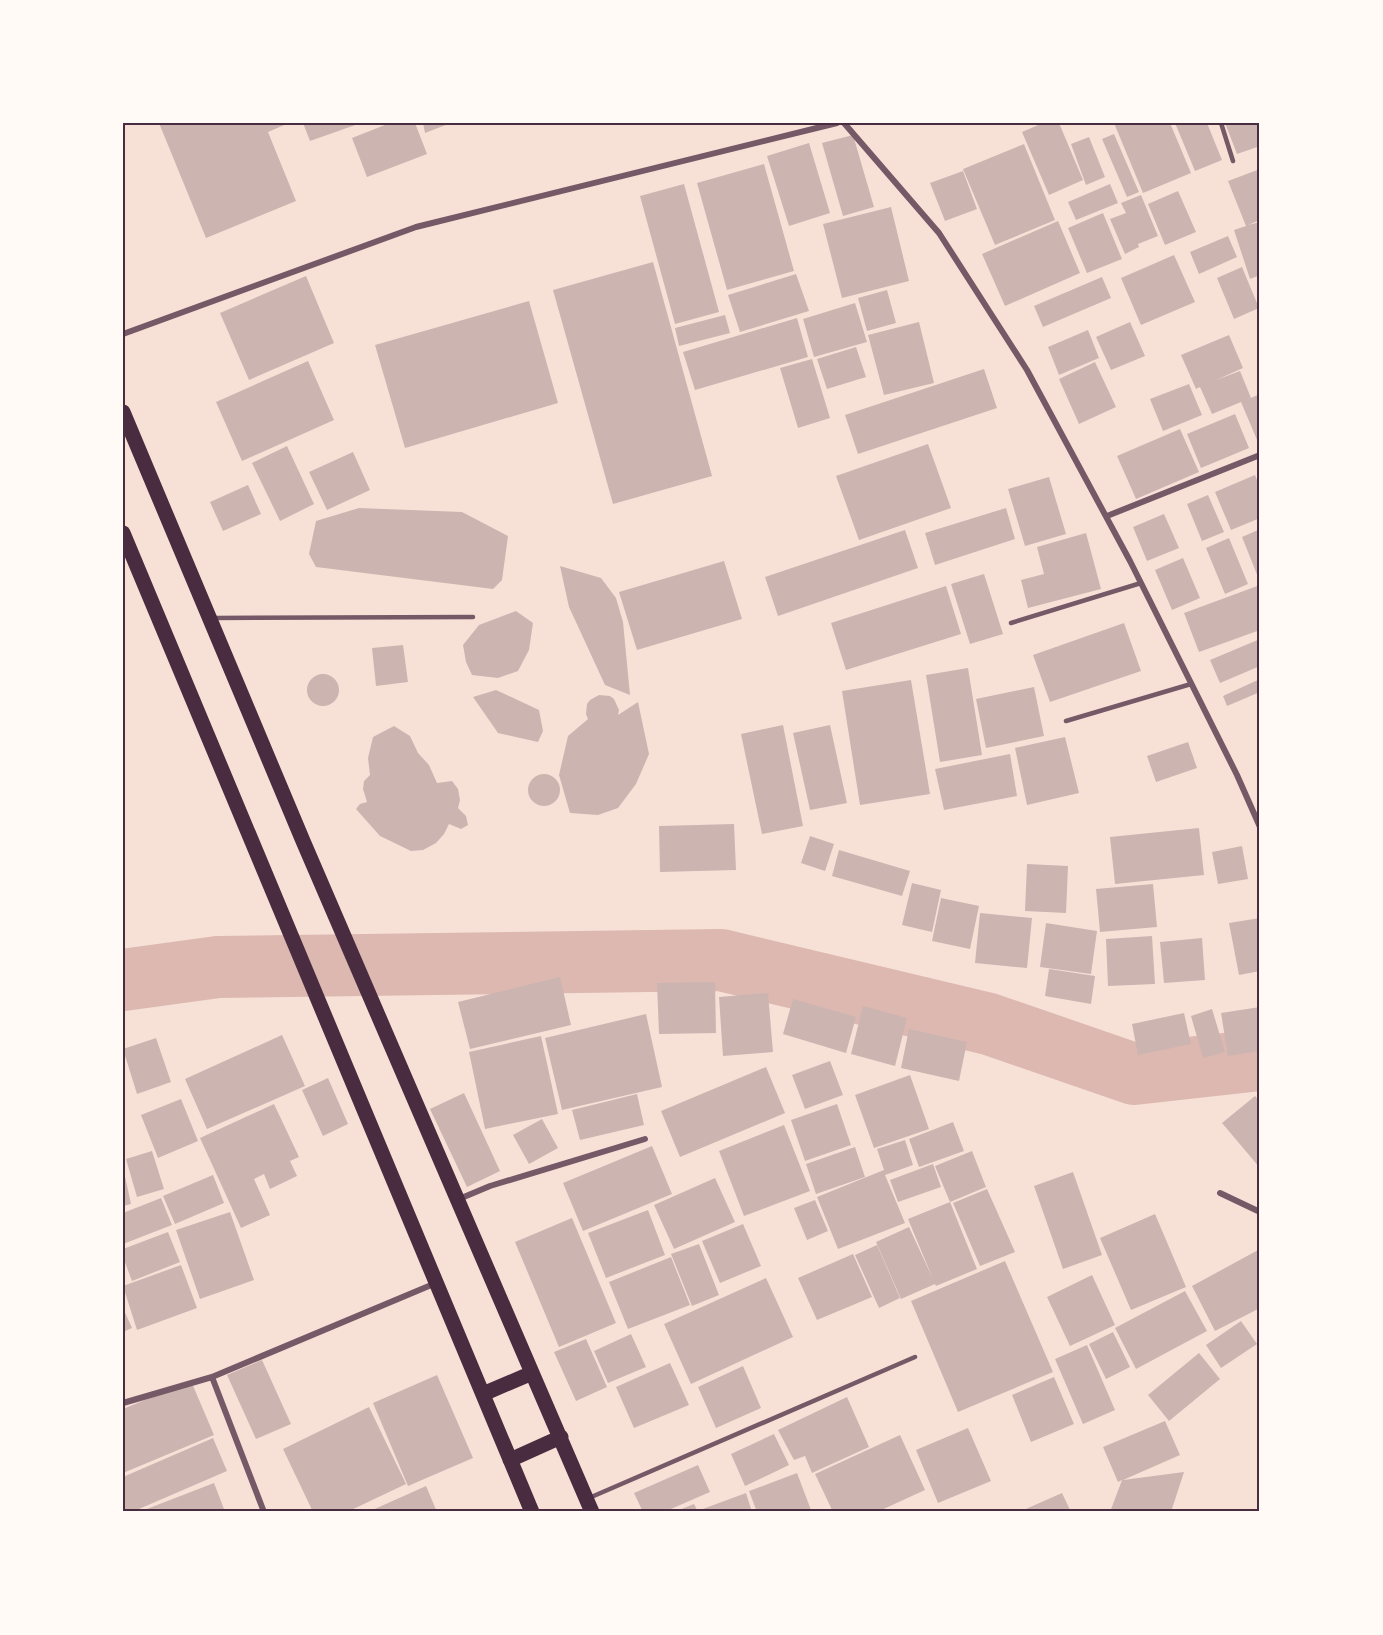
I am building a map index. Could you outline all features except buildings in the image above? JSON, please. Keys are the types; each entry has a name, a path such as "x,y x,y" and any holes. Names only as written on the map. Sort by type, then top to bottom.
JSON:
{"main road":[{"path":"123,412 303,841 590,1506"},
{"path":"123,533 532,1512"},
{"path":"483,1394 532,1373"},
{"path":"510,1460 561,1437"}],"street":[{"path":"123,334 416,227 837,123"},
{"path":"844,123 939,233 1027,369 1107,516 1237,775 1260,827"},
{"path":"1107,516 1260,455"},
{"path":"458,1199 490,1186 645,1139"},
{"path":"1220,1193 1260,1212"},
{"path":"123,1402 212,1377 437,1283"},
{"path":"212,1377 264,1512"}],"lane":[{"path":"1221,123 1233,161"},
{"path":"1011,623 1141,583"},
{"path":"211,618 473,617"},
{"path":"1066,721 1191,684"},
{"path":"590,1506 915,1357"}],"waterway":[{"path":"123,980 218,967 721,960 989,1024 1134,1074 1260,1060"}]}
